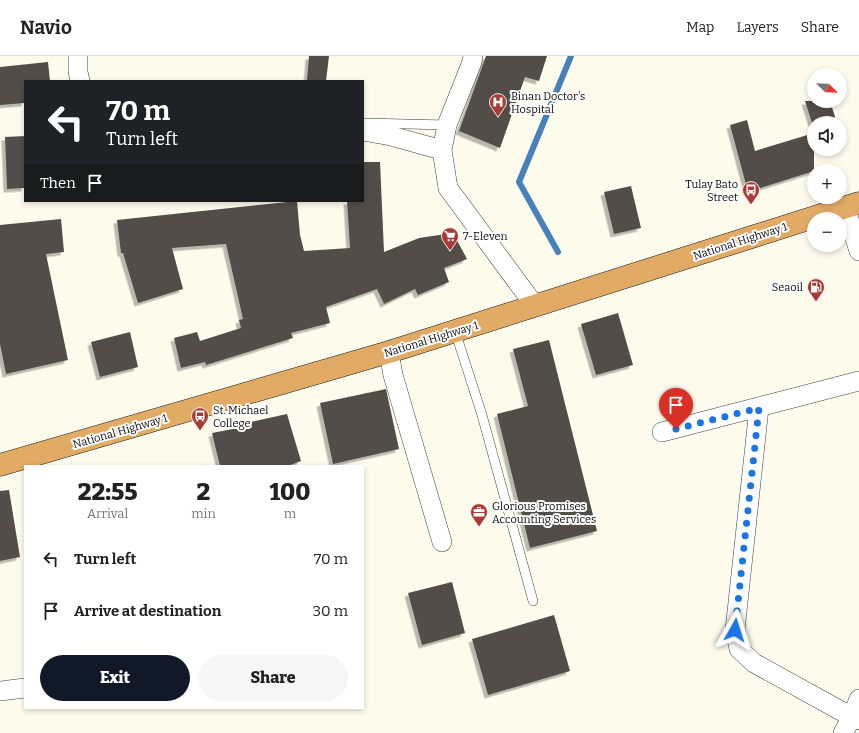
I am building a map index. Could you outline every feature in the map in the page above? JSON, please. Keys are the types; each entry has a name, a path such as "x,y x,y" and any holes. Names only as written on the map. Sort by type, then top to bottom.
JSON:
{"highway":[{"name":"National Highway 1","path":"0,465 26,462 389,352 852,205"}],"street":[{"path":"78,56 80,80"},
{"path":"473,56 447,125 442,150 448,188 535,306"},
{"path":"365,127 442,150"},
{"path":"852,205 859,251"},
{"path":"389,352 393,375 442,542"},
{"path":"662,432 859,381"},
{"path":"759,408 735,630 739,649 754,663 851,723 859,700"},
{"path":"0,691 24,688"}],"lane":[{"path":"365,127 447,125"},
{"path":"455,331 482,415 533,601"}],"building":[{"path":"309,56 329,56 326,80 307,80"},
{"path":"486,56 547,56 539,81 525,77 500,148 459,131"},
{"path":"48,62 50,80 24,80 24,103 0,105 0,67"},
{"path":"807,108 832,108 835,116 810,116"},
{"path":"747,120 755,151 807,135 807,156 814,156 814,164 807,164 807,173 748,192 730,125"},
{"path":"24,136 24,188 7,189 5,137"},
{"path":"364,162 380,162 384,252 419,238 453,233 467,259 444,268 449,282 418,295 415,289 384,304 377,289 326,307 330,323 291,333 293,338 206,365 205,362 181,368 174,338 197,332 200,341 241,328 239,320 243,319 226,244 172,248 183,289 138,303 123,253 121,253 117,220 297,202 300,235 304,251 350,248 347,202 364,202"},
{"path":"631,186 641,228 614,234 604,192"},
{"path":"61,219 64,252 46,254 68,360 6,374 0,344 0,225"},
{"path":"618,313 633,365 596,375 581,324"},
{"path":"130,332 138,367 100,377 91,342"},
{"path":"549,340 597,531 530,548 497,414 528,406 513,349"},
{"path":"386,389 399,449 333,464 320,403"},
{"path":"287,414 301,461 291,465 220,465 212,433 243,427 242,424"},
{"path":"9,490 20,557 0,561 0,491"},
{"path":"452,582 465,633 422,645 408,593"},
{"path":"554,615 570,671 488,695 472,639"}],"waterway":[{"path":"558,252 519,182 571,56"}],"place":[{"name":"Binan Doctor's Hospital","path":"498,117"},
{"name":"Tulay Bato Street","path":"751,205"},
{"name":"7-Eleven","path":"450,251"},
{"name":"Seaoil","path":"816,302"},
{"name":"St. Michael College","path":"200,431"},
{"name":"Glorious Promises Accounting Services","path":"479,527"}],"route":[{"path":"676,429 759,408 735,630"}]}
